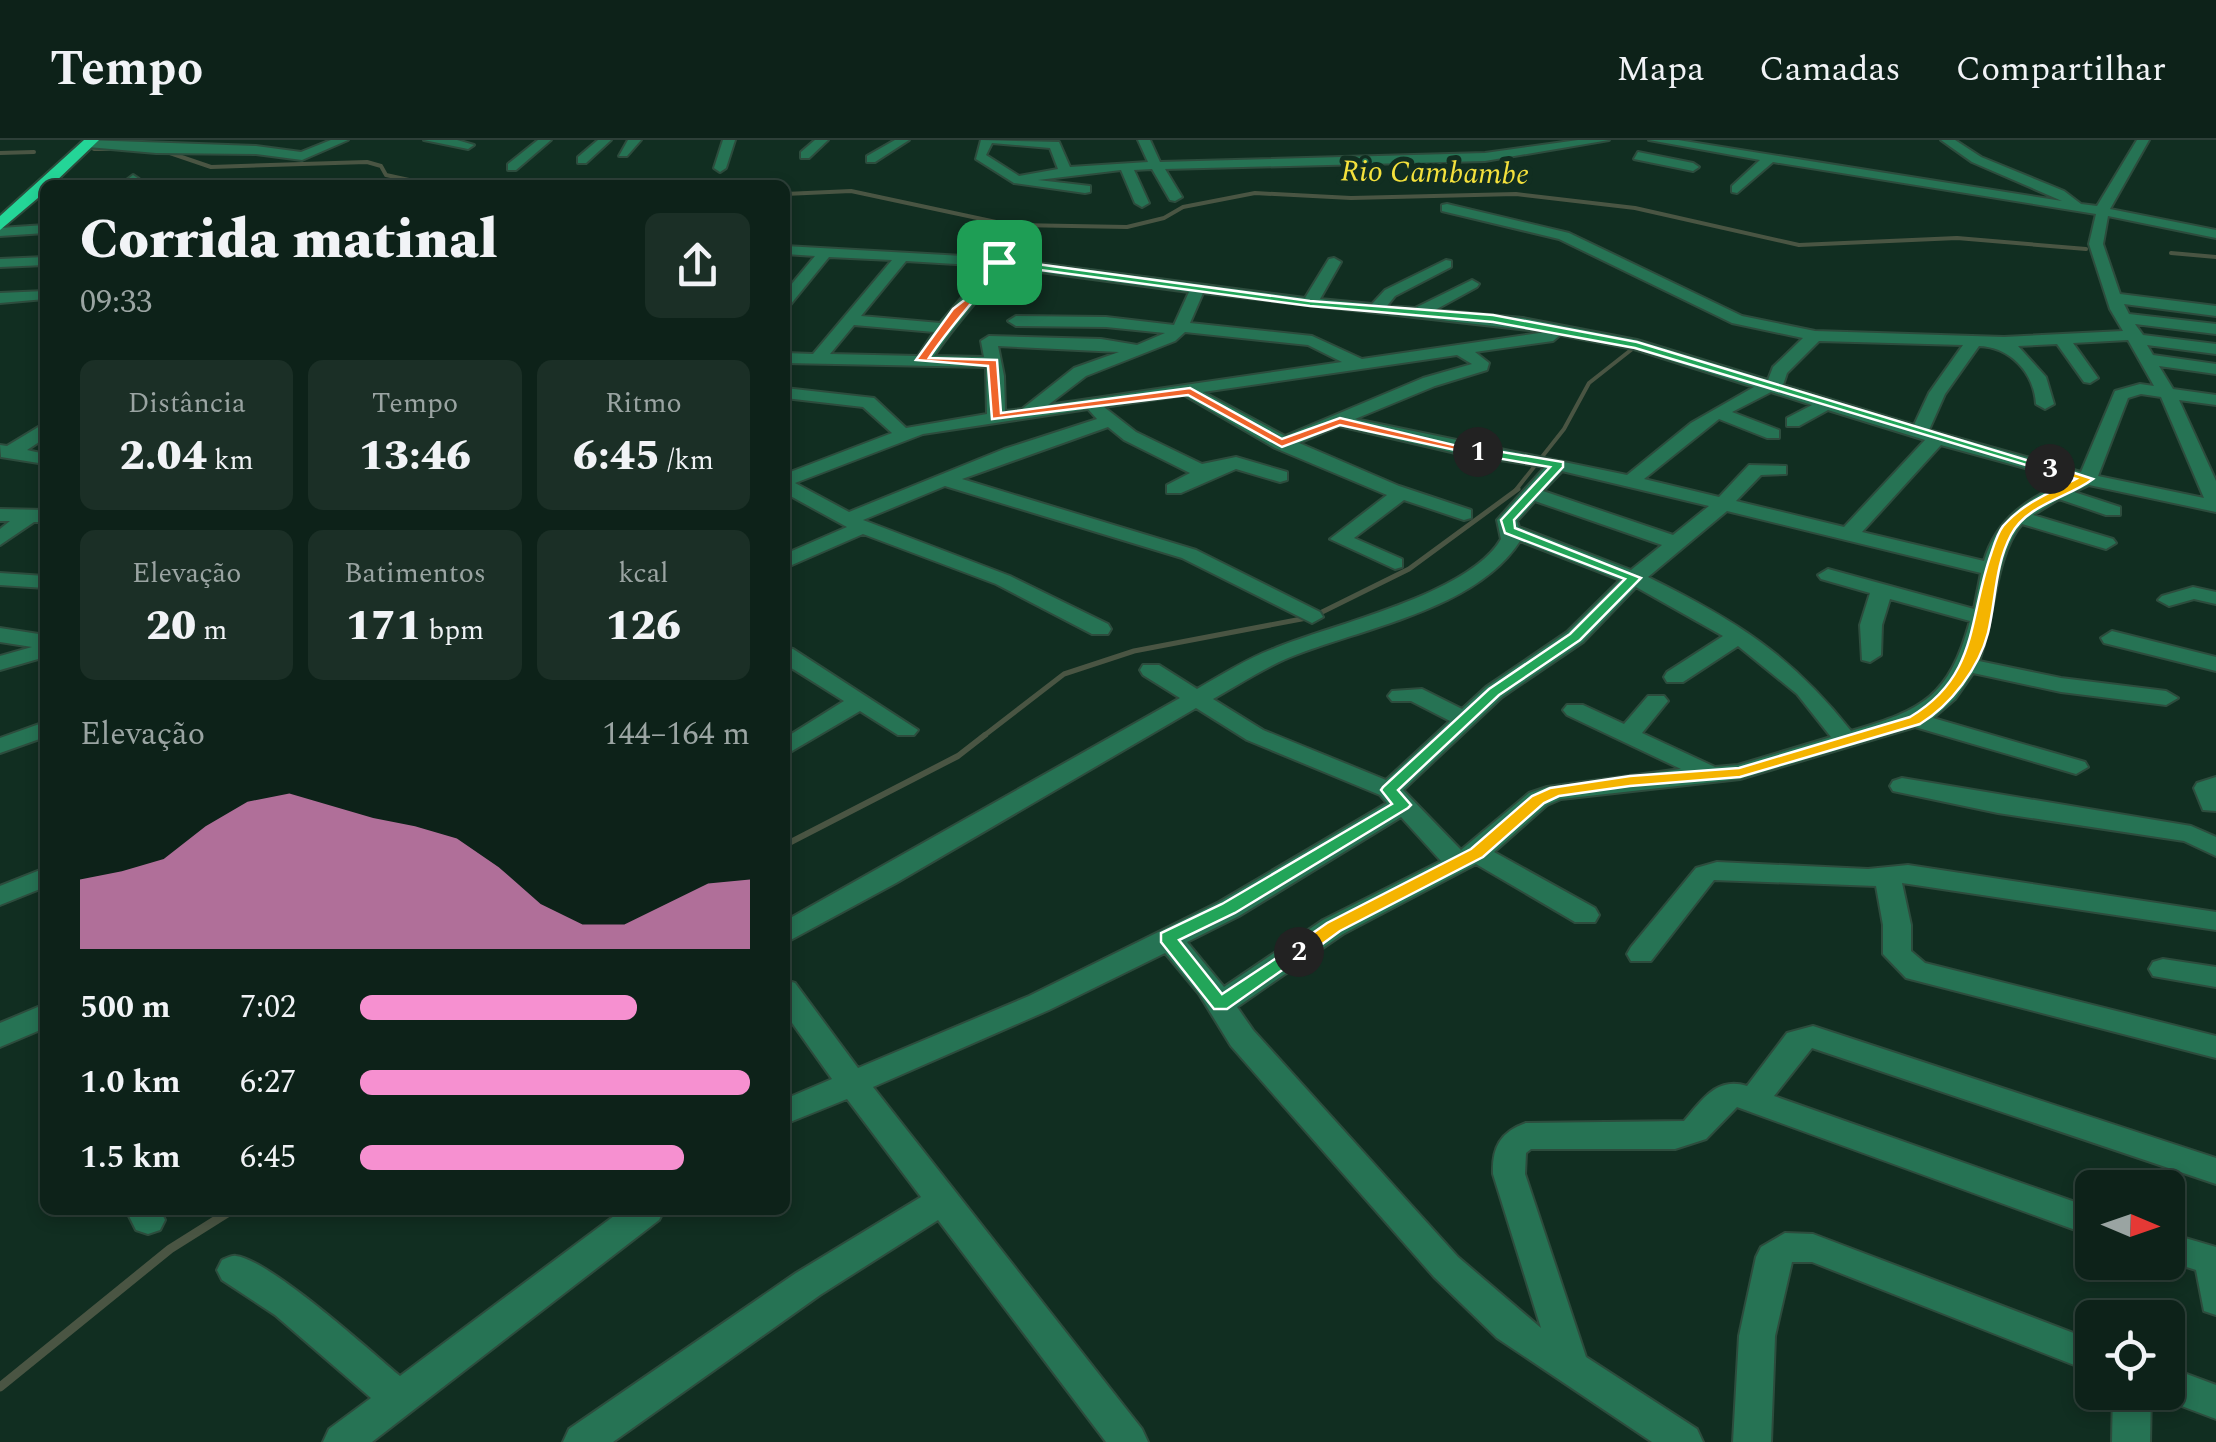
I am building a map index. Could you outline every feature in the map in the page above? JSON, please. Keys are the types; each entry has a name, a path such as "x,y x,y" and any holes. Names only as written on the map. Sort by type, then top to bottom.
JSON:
{"highway":[{"path":"47,180 80,143"},
{"path":"0,212 43,168 80,143"},
{"path":"0,228 40,187"}],"street":[{"path":"260,150 279,140"},
{"path":"80,143 156,149 260,150 302,156 342,140"},
{"path":"430,140 468,145"},
{"path":"512,167 545,140"},
{"path":"582,160 605,140"},
{"path":"623,153 635,140"},
{"path":"720,168 729,140"},
{"path":"806,155 822,140"},
{"path":"872,159 903,140"},
{"path":"987,140 980,152 982,158 1018,180 1085,189"},
{"path":"996,140 1055,144 1062,166"},
{"path":"1144,140 1147,153 1175,196"},
{"path":"1537,140 1562,146"},
{"path":"1039,162 1062,166 1235,164 1311,161 1369,153 1423,160 1514,155 1603,140"},
{"path":"1655,140 1697,143 1716,151 1768,160 2102,210 2216,234"},
{"path":"1947,140 1991,166 2048,186 2083,208"},
{"path":"2143,140 2102,210 2098,251 2123,318 2210,467 2216,506 2211,520 2216,530"},
{"path":"1235,164 1244,143"},
{"path":"1310,146 1311,161"},
{"path":"1407,146 1423,160"},
{"path":"1638,156 1691,172 1716,151"},
{"path":"982,158 1009,160"},
{"path":"1738,190 1768,160"},
{"path":"1018,180 1062,166"},
{"path":"1126,166 1142,203"},
{"path":"1447,208 1564,236 1737,320 1815,336 2004,342 2135,337 2216,348"},
{"path":"0,228 40,228"},
{"path":"790,250 999,262 1310,304 1493,318 1637,345 1775,384 1928,435 2086,479 2216,506"},
{"path":"790,296 824,253"},
{"path":"818,358 903,256"},
{"path":"0,263 40,261"},
{"path":"922,360 956,311 974,297 999,262"},
{"path":"1310,304 1334,262"},
{"path":"1375,310 1390,293 1446,264"},
{"path":"1418,313 1472,284"},
{"path":"1028,412 1080,372 1141,350 1180,328 1198,290"},
{"path":"0,298 40,295"},
{"path":"2114,298 2216,311"},
{"path":"2123,318 2216,329"},
{"path":"848,320 945,328"},
{"path":"1016,321 1106,322 1312,341 1358,364"},
{"path":"790,481 902,433 1543,336 1581,336"},
{"path":"1775,384 1779,371 1815,336"},
{"path":"996,417 990,341 1101,344 1141,350"},
{"path":"1850,534 1928,435 1937,392 1969,352 1973,341"},
{"path":"2062,341 2090,378"},
{"path":"2004,342 2042,384 2046,404"},
{"path":"1282,444 1429,382 1481,366 1459,349"},
{"path":"790,358 993,362"},
{"path":"2146,359 2216,369"},
{"path":"1628,484 1702,421 1741,397 1775,384"},
{"path":"1220,1004 1333,927 1468,858 1538,799 1556,792 1630,781 1716,776 1915,720 1936,708 1968,665 1983,618 1992,569 2006,531 2018,517 2086,479 2121,395 2130,390 2163,391 2216,400"},
{"path":"1190,392 1282,444 1399,495 1464,514"},
{"path":"790,394 868,402 902,433"},
{"path":"1793,422 1829,402"},
{"path":"1092,406 1147,446 1208,471"},
{"path":"1719,413 1774,434"},
{"path":"790,559 946,480 1010,453 1108,421"},
{"path":"1340,422 1558,464 1992,569"},
{"path":"4,451 29,442 40,432"},
{"path":"4,451 40,458"},
{"path":"1174,489 1208,471 1236,463 1280,476"},
{"path":"790,930 962,836 1100,749 1258,662 1452,589 1498,558 1511,540 1507,520 1558,464"},
{"path":"790,1110 1024,1009 1229,908 1396,798 1465,720 1508,682 1560,649 1634,578 1723,504 1756,469 1779,470"},
{"path":"946,480 1017,505 1192,555 1248,580 1312,617"},
{"path":"790,486 855,523 1003,580 1100,629"},
{"path":"2058,493 2113,511"},
{"path":"1530,494 1676,543"},
{"path":"1395,563 1340,539 1399,495"},
{"path":"0,515 37,516"},
{"path":"0,539 37,516"},
{"path":"2018,517 2106,543"},
{"path":"1510,530 1634,578 1702,613 1804,688 1844,738"},
{"path":"1828,576 1983,618"},
{"path":"0,579 40,582"},
{"path":"1870,656 1871,626 1882,590"},
{"path":"2170,600 2193,594 2216,598"},
{"path":"0,635 40,641"},
{"path":"1675,677 1736,637"},
{"path":"2112,638 2216,664"},
{"path":"0,663 40,651"},
{"path":"790,657 906,730"},
{"path":"1968,665 2061,685 2166,698"},
{"path":"1151,670 1254,735 1396,798 1468,858 1585,915"},
{"path":"1400,696 1414,694 1465,720"},
{"path":"1628,735 1656,701"},
{"path":"790,745 858,702"},
{"path":"1575,710 1716,776"},
{"path":"1915,720 2076,767"},
{"path":"0,746 40,731"},
{"path":"1902,786 1998,805 2191,834 2212,842 2216,848"},
{"path":"1640,954 1705,874 1743,870 1908,874 2216,920"},
{"path":"1887,876 1897,925 1898,954 1916,972 2216,1047"},
{"path":"0,896 40,879"},
{"path":"1168,938 1242,1038 1446,1267 1510,1327 1684,1442"},
{"path":"2163,969 2216,977"},
{"path":"790,998 1129,1442"},
{"path":"0,1036 40,1016"},
{"path":"1754,1100 1798,1041 1813,1038 2216,1171"},
{"path":"1572,1369 1509,1174 1508,1152 1514,1142 1540,1135 1675,1136 1695,1130 1725,1096 1754,1100 2075,1216"},
{"path":"582,1442 808,1284 944,1199"},
{"path":"342,1442 640,1215"},
{"path":"1752,1442 1758,1336 1772,1258 1785,1247 1812,1248 2075,1349"},
{"path":"2185,1252 2214,1261 2216,1300"},
{"path":"234,1270 288,1304 399,1399"},
{"path":"2185,1390 2216,1402"},
{"path":"2132,1410 2132,1442"}],"waterway":[{"name":"Rio Cambambe","path":"94,149 111,149"},
{"name":"Rio Cambambe","path":"164,151 211,167 367,162 381,166 386,175 409,180"},
{"name":"Rio Cambambe","path":"0,153 34,152"},
{"name":"Rio Cambambe","path":"790,194 851,191 1010,225 1127,227 1164,218 1183,207 1255,193 1351,198 1516,194 1635,208 1799,245 1957,238 2086,249"},
{"name":"Rio Cambambe","path":"2171,253 2216,257"},
{"path":"1515,491 1564,429 1589,383 1636,346"},
{"path":"981,738 1064,674 1134,651 1312,617 1409,569 1518,489"},
{"path":"790,842 958,756 985,735"},
{"path":"0,1387 170,1249 224,1215"}],"route":[{"path":"999,262 1310,304 1493,318 1637,345 1775,384 1937,438 2086,479 2029,508 2006,531 1992,569 1980,636 1968,665 1936,708 1915,720 1740,772 1577,788 1538,799 1477,853 1333,927 1220,1004 1168,938 1281,879 1402,805 1389,790 1494,692 1575,637 1634,578 1510,530 1507,520 1558,464 1340,422 1282,444 1190,392 996,417 993,362 922,360 956,311 974,297 999,262"}]}
